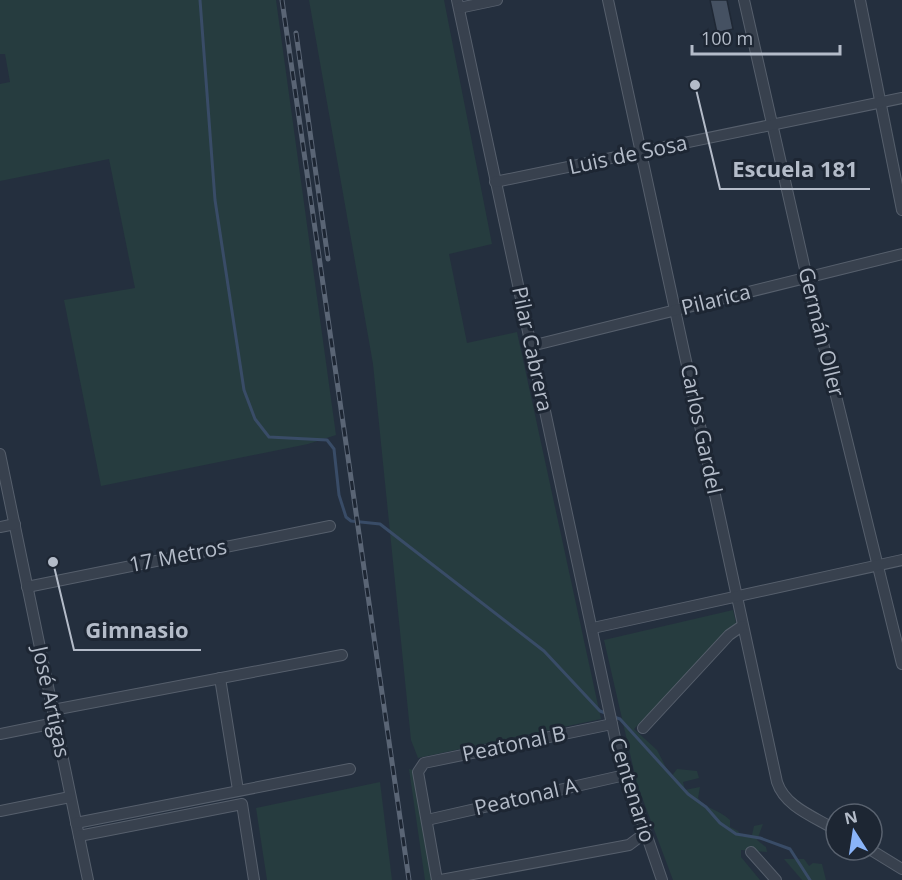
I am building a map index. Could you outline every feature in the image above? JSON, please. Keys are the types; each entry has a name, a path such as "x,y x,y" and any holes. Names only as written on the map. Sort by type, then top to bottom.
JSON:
{"street":[{"path":"458,4 497,0"},
{"name":"Carlos Gardel","path":"608,0 643,151 742,626 780,793 788,801 824,823"},
{"name":"Germán Oller","path":"744,0 807,278 902,664"},
{"path":"860,0 902,210"},
{"name":"Pilar Cabrera","path":"458,4 607,699"},
{"name":"Luis de Sosa","path":"495,182 902,98"},
{"name":"Pilarica","path":"531,346 902,254"},
{"name":"José Artigas","path":"0,454 88,880"},
{"path":"0,527 15,524"},
{"name":"17 Metros","path":"27,587 330,526"},
{"path":"593,628 902,560"},
{"path":"643,728 729,635 742,626"},
{"path":"52,710 342,655"},
{"path":"220,678 238,790"},
{"name":"Centenario","path":"607,699 625,775 662,880"},
{"name":"Peatonal B","path":"427,820 419,768 424,763 612,722"},
{"path":"0,734 55,723"},
{"path":"76,823 350,769"},
{"name":"Peatonal A","path":"427,820 625,775"},
{"path":"0,811 70,796"},
{"path":"79,836 242,804 254,880"},
{"path":"427,820 439,880 629,845 645,833"},
{"path":"751,852 776,880"},
{"path":"884,858 902,869"}],"green space":[{"path":"0,0 276,0 336,435 308,444 101,486 64,300 135,288 109,159 0,181 0,84 10,82 5,54 0,54"},
{"path":"309,0 444,0 492,244 449,254 467,343 517,332 601,719 418,758 411,740 373,364"},
{"path":"733,610 736,623 634,729 657,750 671,777 677,769 697,771 699,778 683,782 685,790 700,787 698,798 705,805 730,820 730,827 738,831 742,837 752,835 754,826 763,824 757,840 766,847 767,852 741,850 741,857 760,880 673,880 637,784 604,640"},
{"path":"409,769 413,770 432,880 425,880"},
{"path":"380,782 392,880 267,880 256,808"},
{"path":"784,859 804,859 809,866 813,863 822,864 826,880 802,880"}],"building":[{"path":"710,0 727,0 733,29 717,33"}],"waterway":[{"path":"200,0 215,200 244,390 255,419 269,437 327,440 334,449 339,495 346,517 351,521 380,524 544,651 600,711 608,714"},
{"path":"614,717 620,719 688,794 706,807 720,823 736,834 760,838 790,849 810,880"}],"railway":[{"path":"282,0 409,880"},
{"path":"296,33 328,259"}],"place":[{"name":"Escuela 181","path":"695,85"},
{"name":"Gimnasio","path":"53,562"}]}
